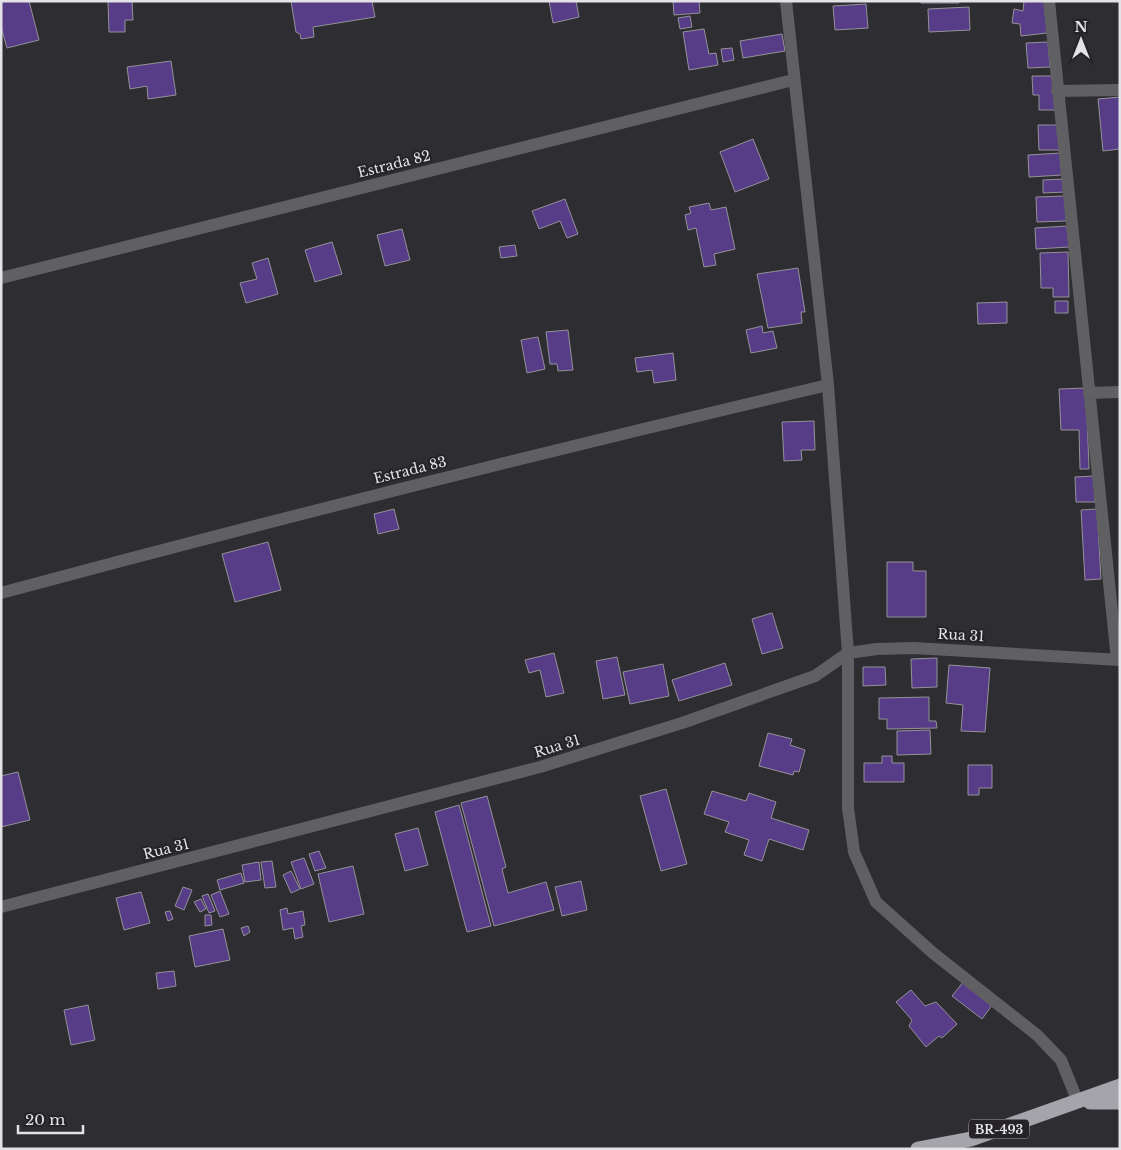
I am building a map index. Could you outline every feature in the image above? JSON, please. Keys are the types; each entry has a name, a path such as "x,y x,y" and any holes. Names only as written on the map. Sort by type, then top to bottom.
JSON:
{"highway":[{"name":"BR-493","path":"918,1149 971,1139 1120,1086"},
{"name":"BR-493","path":"1078,1102 1120,1102"}],"street":[{"path":"786,1 793,80 828,385 848,653 848,808 854,852 876,902 932,954 1037,1035 1060,1060 1078,1102"},
{"path":"1049,1 1089,393 1119,660"},
{"name":"Estrada 82","path":"1,278 793,80"},
{"path":"1058,92 1120,90"},
{"name":"Estrada 83","path":"1,593 333,505 828,385"},
{"path":"1089,393 1120,392"},
{"name":"Rua 31","path":"1,907 540,767 682,723 815,676 848,653 877,649 914,648 1119,660"}],"building":[{"path":"1,1 29,1 39,40 7,48 1,27"},
{"path":"108,1 132,1 133,20 125,20 125,32 109,32"},
{"path":"291,1 372,1 375,17 313,27 314,37 301,39 300,34 296,32"},
{"path":"549,1 576,1 579,17 553,23"},
{"path":"673,1 699,1 700,13 674,15"},
{"path":"921,1 959,1 959,3 921,3"},
{"path":"1024,1 1045,1 1047,33 1021,36 1020,24 1012,23 1014,9 1023,11"},
{"path":"866,4 868,28 835,30 833,6"},
{"path":"969,7 970,30 929,32 928,9"},
{"path":"690,16 692,27 680,29 678,18"},
{"path":"704,29 709,54 716,53 718,65 689,70 683,32"},
{"path":"782,34 785,51 743,58 740,41"},
{"path":"1048,42 1050,67 1028,68 1026,43"},
{"path":"732,48 734,60 723,62 721,49"},
{"path":"171,61 176,95 148,99 147,86 130,89 127,67"},
{"path":"1032,76 1054,76 1055,110 1039,110 1039,95 1033,95"},
{"path":"1120,97 1120,149 1103,151 1098,99"},
{"path":"1038,125 1058,125 1059,150 1039,150"},
{"path":"753,139 769,179 735,192 720,152"},
{"path":"1061,153 1062,175 1029,177 1028,155"},
{"path":"1064,179 1065,192 1043,193 1043,180"},
{"path":"1065,196 1066,221 1037,222 1036,197"},
{"path":"565,199 578,234 567,238 560,221 539,229 532,211"},
{"path":"709,203 711,210 726,207 735,249 714,254 716,265 704,267 696,228 688,230 685,215 691,213 689,207"},
{"path":"1067,226 1069,247 1036,249 1035,228"},
{"path":"402,229 410,260 385,266 377,235"},
{"path":"332,242 342,274 315,282 305,250"},
{"path":"515,245 517,256 501,258 499,247"},
{"path":"1068,252 1069,297 1053,297 1053,288 1041,288 1040,253"},
{"path":"268,258 278,294 246,303 240,283 257,279 252,263"},
{"path":"798,268 805,312 801,312 802,323 768,328 757,274"},
{"path":"1055,301 1068,301 1068,313 1055,313"},
{"path":"1007,302 1007,323 978,324 977,303"},
{"path":"762,326 763,333 773,331 777,348 751,353 746,330"},
{"path":"568,330 573,370 558,371 557,364 550,364 546,332"},
{"path":"538,337 545,369 527,373 521,340"},
{"path":"673,353 676,380 654,383 652,370 637,372 635,358"},
{"path":"1086,388 1089,469 1080,469 1079,430 1061,430 1059,389"},
{"path":"814,421 815,450 801,450 802,460 784,461 782,422"},
{"path":"1094,476 1095,502 1076,502 1075,477"},
{"path":"394,509 399,529 378,534 374,514"},
{"path":"1097,509 1101,579 1085,580 1081,510"},
{"path":"268,542 281,590 235,602 222,554"},
{"path":"887,562 913,562 913,571 926,571 926,617 887,617"},
{"path":"772,613 783,648 762,654 752,619"},
{"path":"554,653 564,693 546,697 540,670 529,673 525,660"},
{"path":"617,657 625,695 603,699 596,661"},
{"path":"937,658 937,687 912,688 911,659"},
{"path":"725,663 732,685 679,701 672,680"},
{"path":"663,664 669,696 630,704 623,672"},
{"path":"949,665 990,668 985,732 961,731 963,705 946,703"},
{"path":"863,667 885,667 886,685 863,686"},
{"path":"929,697 929,721 936,721 937,728 887,729 887,719 879,719 879,698"},
{"path":"930,730 931,754 897,755 897,731"},
{"path":"768,733 792,739 790,745 805,750 799,772 794,771 793,775 759,766"},
{"path":"882,756 892,756 892,763 904,763 904,782 864,782 864,763 882,763"},
{"path":"968,765 992,765 992,788 979,788 979,795 968,795"},
{"path":"18,772 30,820 1,827 1,776"},
{"path":"666,789 687,864 661,871 640,796"},
{"path":"712,791 746,801 749,793 776,802 771,818 809,830 803,850 769,839 762,861 744,855 749,840 725,832 729,822 704,814"},
{"path":"487,796 506,867 502,869 508,893 546,882 554,910 494,926 461,803"},
{"path":"459,805 491,926 467,932 435,812"},
{"path":"418,828 428,865 405,871 395,834"},
{"path":"319,851 326,868 315,871 309,854"},
{"path":"304,858 314,884 301,889 291,862"},
{"path":"272,861 276,887 265,888 261,862"},
{"path":"259,862 261,880 245,882 242,865"},
{"path":"353,866 364,914 329,922 318,874"},
{"path":"291,871 300,889 291,893 283,875"},
{"path":"241,873 244,883 220,890 217,880"},
{"path":"581,881 587,910 562,916 555,887"},
{"path":"183,887 192,890 184,910 175,906"},
{"path":"220,891 229,914 220,917 211,895"},
{"path":"141,892 150,923 124,930 116,898"},
{"path":"208,894 215,911 209,913 202,896"},
{"path":"201,899 206,909 200,912 194,902"},
{"path":"287,908 288,914 303,911 305,925 301,926 303,937 295,939 293,928 283,930 280,910"},
{"path":"170,911 173,919 168,921 165,912"},
{"path":"205,915 211,915 212,925 205,926"},
{"path":"248,926 250,932 244,936 241,928"},
{"path":"223,929 230,960 195,967 189,936"},
{"path":"174,971 176,986 158,989 156,973"},
{"path":"964,981 993,1004 982,1019 952,996"},
{"path":"911,990 925,1006 936,1002 957,1024 942,1038 939,1036 926,1047 909,1026 912,1020 896,1002"},
{"path":"88,1005 95,1040 71,1045 64,1010"}]}
